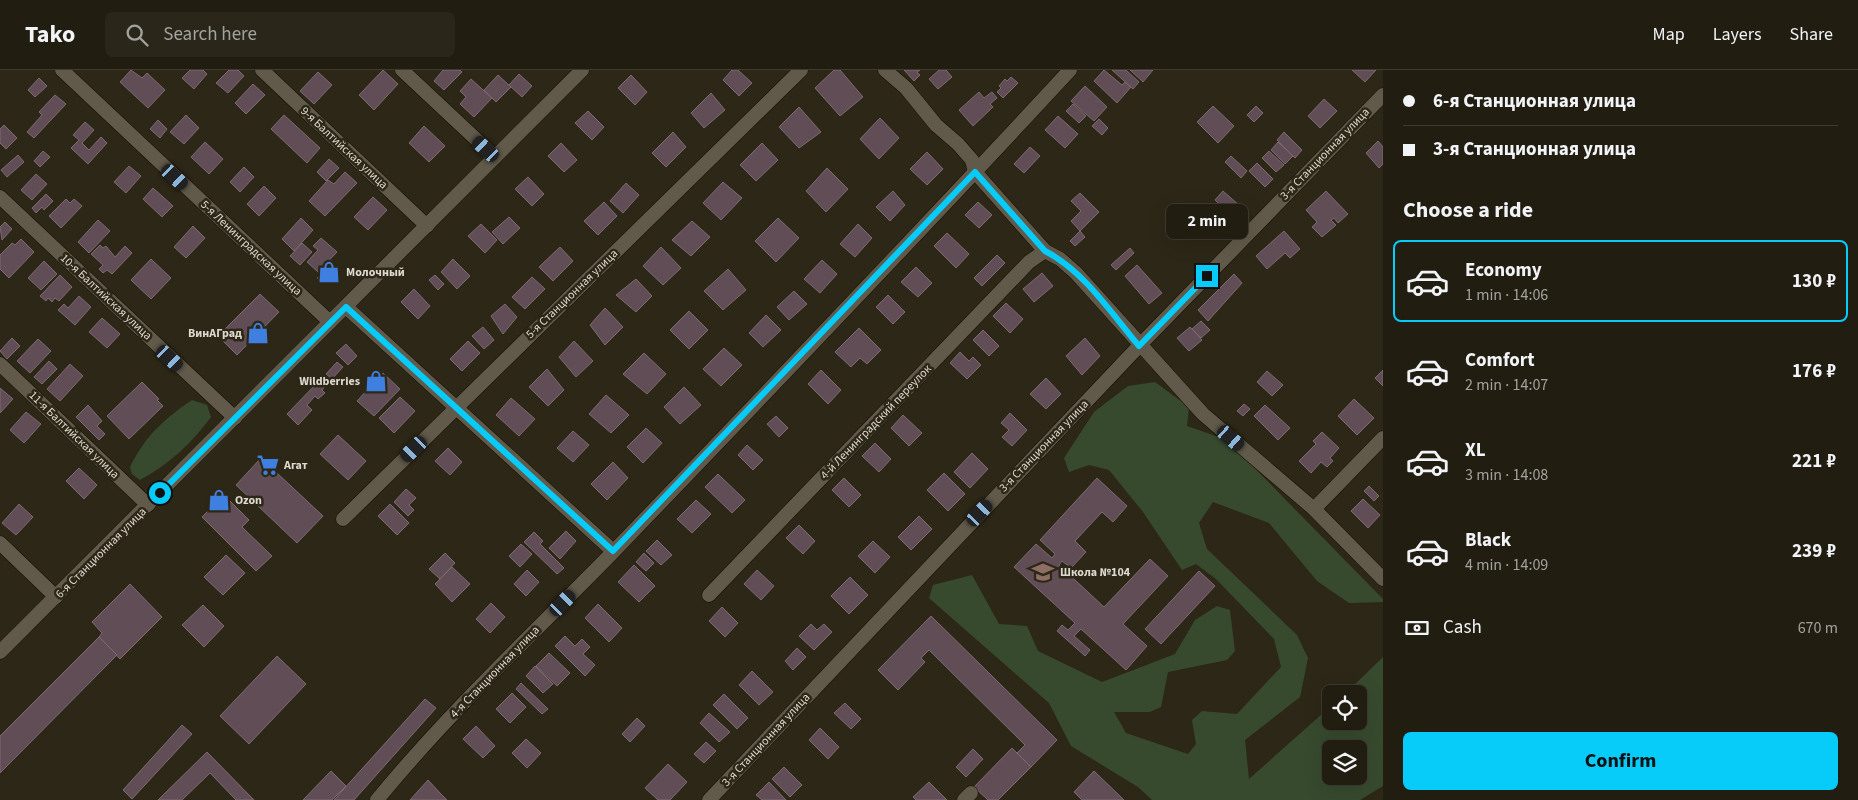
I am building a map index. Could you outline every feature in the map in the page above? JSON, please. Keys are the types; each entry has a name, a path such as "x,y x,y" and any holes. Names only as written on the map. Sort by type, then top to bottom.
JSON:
{"street":[{"name":"5-я Ленинградская улица","path":"62,70 330,322"},
{"name":"9-я Балтийская улица","path":"262,70 427,226"},
{"path":"402,70 495,158"},
{"name":"5-я Станционная улица","path":"343,518 801,70"},
{"path":"886,70 906,88 936,125 958,144 972,160 975,172 1045,251 1060,259 1076,273 1139,346 1204,414 1314,510 1383,579"},
{"name":"4-я Станционная улица","path":"377,800 416,753 613,551 1070,70"},
{"name":"6-я Станционная улица","path":"0,652 495,158 579,71"},
{"name":"3-я Станционная улица","path":"709,800 1139,346 1383,95"},
{"name":"10-я Балтийская улица","path":"0,197 235,418"},
{"name":"4-й Ленинградский переулок","path":"709,595 1029,262 1045,251"},
{"path":"346,307 613,551"},
{"name":"11-я Балтийская улица","path":"0,364 148,505"},
{"path":"1314,510 1383,438"},
{"path":"0,543 56,597"}],"green space":[{"path":"1155,382 1189,407 1187,426 1227,440 1383,599 1383,602 1349,603 1317,581 1269,523 1213,502 1199,523 1207,549 1297,635 1308,658 1300,697 1245,740 1249,779 1322,714 1322,730 1367,730 1367,685 1354,685 1383,657 1383,786 1360,800 1152,800 1138,787 1071,746 1049,703 929,598 933,585 972,575 999,624 1027,626 1038,651 1102,682 1175,654 1195,620 1217,606 1230,610 1235,651 1227,660 1168,672 1161,707 1150,712 1114,712 1126,733 1188,754 1196,744 1192,720 1202,711 1237,714 1281,667 1274,639 1216,579 1196,564 1182,570 1143,512 1109,470 1089,465 1069,472 1064,458 1094,412 1128,386"},
{"path":"192,400 207,405 211,417 179,453 140,480 132,474 130,467 142,446 164,421"}],"building":[{"path":"131,70 142,78 147,73 165,90 148,108 120,82"},
{"path":"190,70 203,70 207,74 194,89 182,78"},
{"path":"229,70 238,70 244,76 228,93 216,83"},
{"path":"383,70 398,84 374,110 359,95"},
{"path":"443,70 460,70 462,72 444,90 434,81"},
{"path":"732,70 738,70 752,83 739,96 723,80"},
{"path":"834,70 840,70 863,97 840,116 815,88"},
{"path":"904,70 920,70 917,72 920,75 914,81"},
{"path":"939,70 946,70 952,77 938,89 929,79"},
{"path":"1104,70 1122,85 1125,82 1131,87 1117,103 1094,81"},
{"path":"1112,70 1126,70 1139,82 1133,89"},
{"path":"1130,70 1153,70 1143,82"},
{"path":"1352,70 1376,70 1365,82"},
{"path":"318,72 332,85 314,104 300,91"},
{"path":"519,74 532,86 522,97 509,85"},
{"path":"498,75 511,87 496,102 484,90"},
{"path":"631,75 647,92 635,105 618,88"},
{"path":"1011,77 1018,83 1003,98 997,92 1001,88 999,86 1005,79 1007,81"},
{"path":"39,78 47,86 35,97 28,90"},
{"path":"471,79 492,98 474,117 460,104 466,97 460,91"},
{"path":"253,84 265,95 246,114 235,103"},
{"path":"1085,86 1107,107 1094,121 1071,101"},
{"path":"979,92 984,98 992,92 997,98 990,104 993,107 973,126 959,110"},
{"path":"711,93 725,110 704,128 691,113"},
{"path":"55,95 66,104 34,138 27,132 42,115 39,112"},
{"path":"1324,99 1337,111 1320,128 1308,116"},
{"path":"1073,104 1086,116 1079,123 1066,111"},
{"path":"1213,106 1234,126 1218,143 1197,122"},
{"path":"1256,106 1263,113 1254,122 1247,115"},
{"path":"799,107 821,132 799,148 779,127"},
{"path":"588,111 604,127 592,140 575,123"},
{"path":"186,115 199,128 184,144 170,132"},
{"path":"284,115 320,148 307,163 271,129"},
{"path":"1058,116 1078,134 1065,148 1045,130"},
{"path":"880,118 899,138 879,159 860,139"},
{"path":"1099,119 1108,128 1102,135 1092,126"},
{"path":"158,120 167,129 160,138 150,129"},
{"path":"85,122 94,130 82,143 89,150 101,137 107,143 88,164 71,148 79,140 73,135"},
{"path":"4,125 17,138 6,149 0,143 0,129"},
{"path":"424,126 445,146 429,162 409,143"},
{"path":"673,132 686,147 666,167 652,153"},
{"path":"1284,132 1302,150 1295,158 1277,140"},
{"path":"1378,141 1383,147 1383,164 1379,168 1366,153"},
{"path":"205,142 223,159 209,174 191,157"},
{"path":"1278,142 1293,156 1285,164 1271,150"},
{"path":"561,143 577,160 564,172 548,156"},
{"path":"762,143 778,160 756,181 740,165"},
{"path":"1030,147 1040,156 1024,173 1014,164"},
{"path":"43,151 50,157 40,167 34,161"},
{"path":"1269,151 1284,165 1276,172 1262,158"},
{"path":"927,152 943,169 927,185 910,169"},
{"path":"18,155 24,162 7,177 1,170"},
{"path":"1231,156 1247,171 1241,178 1225,162"},
{"path":"329,159 339,168 326,181 317,172"},
{"path":"1257,163 1273,179 1265,187 1249,171"},
{"path":"129,166 141,176 126,193 114,182"},
{"path":"244,167 254,177 240,192 230,182"},
{"path":"827,168 848,189 826,212 806,191"},
{"path":"345,172 357,183 325,216 309,201 328,180 334,184"},
{"path":"36,174 47,184 32,200 21,190"},
{"path":"528,177 544,194 532,206 515,189"},
{"path":"723,182 742,198 721,220 703,203"},
{"path":"626,183 639,195 623,213 610,201"},
{"path":"264,186 276,198 259,216 247,204"},
{"path":"153,188 173,206 162,217 143,199"},
{"path":"893,191 905,205 890,221 876,207"},
{"path":"1223,191 1240,206 1231,215 1215,200"},
{"path":"1326,191 1348,214 1338,223 1334,218 1331,220 1336,225 1322,237 1312,227 1317,222 1306,210"},
{"path":"1080,193 1099,212 1080,231 1071,221 1081,211 1071,201"},
{"path":"46,194 53,201 44,210 42,207 36,213 32,208"},
{"path":"373,197 387,210 368,230 354,217"},
{"path":"66,199 70,203 74,199 82,206 61,228 49,216"},
{"path":"604,202 617,216 598,235 584,221"},
{"path":"978,202 992,215 979,228 965,215"},
{"path":"509,217 520,228 503,244 492,232"},
{"path":"301,218 313,230 294,251 282,239"},
{"path":"778,218 799,238 776,262 755,241"},
{"path":"98,220 110,231 89,253 78,242"},
{"path":"692,221 710,237 691,256 672,240"},
{"path":"5,222 12,229 2,240 0,227"},
{"path":"481,224 497,240 485,253 468,236"},
{"path":"858,224 872,238 855,257 840,244"},
{"path":"193,226 205,238 186,258 174,247"},
{"path":"1080,231 1085,237 1075,246 1070,241"},
{"path":"1284,231 1300,249 1290,258 1285,253 1267,269 1256,256"},
{"path":"947,233 969,254 956,268 934,246"},
{"path":"321,238 337,252 318,272 307,262 318,250 313,246"},
{"path":"21,239 34,252 9,278 0,269 0,255 12,243 15,245"},
{"path":"302,243 312,252 300,265 290,256"},
{"path":"100,245 103,248 106,246 115,257 125,246 132,253 112,274 107,270 103,273 99,269 103,265 91,254"},
{"path":"560,247 573,261 553,281 539,267"},
{"path":"661,247 681,268 663,285 643,266"},
{"path":"1130,248 1134,253 1116,270 1111,265"},
{"path":"997,255 1005,263 982,286 974,278"},
{"path":"151,259 171,278 151,299 131,280"},
{"path":"453,259 470,276 457,289 441,272"},
{"path":"822,260 837,274 820,293 804,279"},
{"path":"44,261 57,274 41,290 28,278"},
{"name":"Молочный","path":"329,265 335,272 329,278 323,272"},
{"path":"1137,265 1162,293 1149,304 1125,276"},
{"path":"916,267 932,283 918,297 901,282"},
{"path":"728,269 746,290 723,310 704,291"},
{"path":"323,272 328,278 322,283 317,278"},
{"path":"1042,273 1053,286 1034,302 1023,289"},
{"path":"1234,274 1242,283 1208,321 1198,310"},
{"path":"60,275 72,287 59,301 55,298 52,302 48,298 46,301 40,296"},
{"path":"435,275 444,284 438,290 429,280"},
{"path":"532,277 545,289 525,309 512,297"},
{"path":"636,279 652,296 636,312 616,295"},
{"path":"414,289 430,306 418,319 401,302"},
{"path":"794,291 807,304 789,320 777,307"},
{"path":"260,294 279,312 237,355 218,336"},
{"path":"888,295 905,312 893,324 876,307"},
{"path":"79,296 91,307 75,325 58,310 64,304 68,308"},
{"path":"1006,303 1023,319 1010,333 993,316"},
{"path":"505,304 517,317 503,334 491,316"},
{"path":"605,308 623,327 605,345 590,325"},
{"path":"689,311 708,330 689,349 670,330"},
{"path":"766,315 781,330 763,347 749,333"},
{"path":"102,318 120,334 107,348 89,332"},
{"path":"1201,321 1210,330 1201,338 1192,329"},
{"path":"483,327 494,340 484,349 472,336"},
{"path":"1190,327 1202,340 1189,351 1177,338"},
{"path":"859,328 881,350 867,364 860,358 851,367 835,352"},
{"path":"983,330 999,346 989,356 973,340"},
{"path":"12,338 20,346 7,359 0,351"},
{"path":"1085,338 1100,356 1082,375 1066,356"},
{"path":"38,339 51,351 30,373 17,361"},
{"path":"468,341 480,353 462,371 450,359"},
{"path":"574,341 593,361 576,377 559,357"},
{"path":"346,344 357,356 348,365 336,353"},
{"path":"724,348 742,365 721,386 703,369"},
{"path":"960,352 969,361 973,357 981,365 967,379 950,363"},
{"path":"644,353 666,374 647,394 623,374"},
{"path":"49,361 57,369 42,384 34,377"},
{"path":"337,362 343,367 332,379 326,374"},
{"path":"70,364 83,376 60,401 47,389"},
{"path":"547,369 564,390 548,406 529,387"},
{"path":"821,370 841,390 828,404 808,384"},
{"path":"1383,370 1383,386 1375,378"},
{"path":"1267,371 1283,385 1272,396 1257,382"},
{"path":"383,373 400,389 374,416 357,401"},
{"path":"322,378 328,383 322,390 325,393 318,399 315,396 307,405 312,410 298,425 287,414"},
{"path":"1046,378 1061,394 1046,409 1030,394"},
{"path":"142,382 159,399 157,400 163,406 129,439 107,416"},
{"path":"684,387 701,405 680,424 664,407"},
{"path":"0,388 13,399 0,413"},
{"path":"606,395 629,415 611,433 589,414"},
{"path":"400,397 415,411 394,433 379,418"},
{"path":"511,398 535,419 519,436 496,415"},
{"path":"1354,399 1374,418 1357,435 1338,416"},
{"path":"1244,404 1250,409 1243,416 1237,411"},
{"path":"88,405 102,421 97,426 105,434 99,440 76,417"},
{"path":"1265,405 1290,428 1278,440 1254,416"},
{"path":"26,412 41,424 24,443 10,430"},
{"path":"1010,413 1027,430 1012,446 1002,437 1009,430 1001,423"},
{"path":"903,415 922,433 909,446 891,428"},
{"path":"776,416 788,428 779,437 767,424"},
{"path":"646,428 662,443 643,463 627,447"},
{"path":"573,431 589,445 573,462 557,448"},
{"path":"1322,432 1339,448 1330,458 1333,461 1327,467 1321,462 1311,473 1299,461 1316,444 1313,441"},
{"path":"338,435 366,461 348,480 320,454"},
{"path":"875,443 891,459 879,472 862,456"},
{"path":"747,445 763,460 753,470 738,455"},
{"path":"448,448 462,462 450,475 435,461"},
{"path":"972,453 988,469 970,488 954,472"},
{"path":"261,458 323,516 297,543 236,485"},
{"path":"613,462 628,478 607,500 591,484"},
{"path":"79,468 97,485 84,499 66,481"},
{"path":"944,473 965,494 948,511 927,490"},
{"path":"718,474 745,500 732,513 705,487"},
{"path":"844,478 861,495 849,507 832,490"},
{"name":"Школа №104","path":"1097,478 1127,506 1113,522 1102,512 1075,541 1086,552 1071,568 1062,561 1059,565 1104,607 1150,559 1168,576 1123,624 1147,646 1126,670 1081,629 1074,636 1090,650 1085,656 1057,631 1062,625 1068,630 1075,623 1014,567 1036,544 1052,558 1055,554 1040,540"},
{"path":"1369,486 1379,496 1374,501 1364,491"},
{"path":"406,489 416,498 409,505 414,510 408,516 394,502"},
{"path":"224,495 249,520 242,527 272,556 256,571 202,517"},
{"path":"1363,499 1380,515 1368,528 1351,511"},
{"path":"696,500 711,514 692,533 677,519"},
{"path":"19,504 33,517 16,535 2,523"},
{"path":"390,504 409,523 397,535 378,516"},
{"path":"919,516 932,529 911,550 898,537"},
{"path":"799,525 815,541 803,554 786,538"},
{"path":"566,531 576,541 560,559 549,548"},
{"path":"534,532 543,541 540,544 564,568 557,574 524,542"},
{"path":"657,540 672,555 661,565 646,551"},
{"path":"873,541 890,557 875,573 858,556"},
{"path":"521,544 532,554 520,567 509,556"},
{"path":"445,553 455,563 440,579 429,569"},
{"path":"644,553 654,563 646,571 636,562"},
{"path":"226,555 245,573 223,595 204,577"},
{"path":"634,565 655,586 639,602 618,582"},
{"path":"452,567 470,584 452,602 435,584"},
{"path":"527,570 539,582 526,596 514,584"},
{"path":"757,570 774,586 761,600 744,584"},
{"path":"1199,571 1215,586 1161,644 1145,629"},
{"path":"850,577 868,595 849,614 831,596"},
{"path":"130,584 162,617 120,659 99,637 102,633 92,622"},
{"path":"491,603 505,617 490,633 476,619"},
{"path":"598,604 622,628 609,642 585,618"},
{"path":"203,605 224,626 204,647 182,625"},
{"path":"722,607 738,623 725,637 709,621"},
{"path":"931,616 1057,740 1031,767 1017,753 1025,745 929,650 921,658 925,662 898,690 878,670"},
{"path":"811,624 817,630 824,624 832,632 814,650 799,636"},
{"path":"565,636 575,646 582,639 590,647 583,654 595,665 585,676 555,646"},
{"path":"99,637 117,655 0,773 0,736"},
{"path":"797,648 806,657 793,670 785,661"},
{"path":"549,653 570,673 557,686 536,666"},
{"path":"277,656 306,684 249,744 220,716"},
{"path":"535,666 553,684 543,693 526,676"},
{"path":"752,671 773,692 759,705 739,685"},
{"path":"521,683 548,709 542,714 516,689"},
{"path":"512,693 526,707 510,723 496,709"},
{"path":"724,694 748,718 737,729 713,705"},
{"path":"425,699 436,708 354,800 334,800"},
{"path":"845,703 861,719 851,729 834,713"},
{"path":"709,713 730,732 719,742 700,723"},
{"path":"637,718 645,726 630,742 622,734"},
{"path":"182,725 192,734 132,799 123,790"},
{"path":"476,726 495,746 483,758 463,739"},
{"path":"820,728 839,747 828,759 809,740"},
{"path":"526,739 541,753 527,768 512,753"},
{"path":"706,742 716,751 704,763 694,754"},
{"path":"1012,748 1031,767 998,800 988,800 974,787"},
{"path":"973,749 983,759 966,777 956,767"},
{"path":"207,752 254,800 236,800 210,773 182,800 158,800"},
{"path":"668,764 687,782 670,800 658,800 645,788"},
{"path":"784,767 802,785 790,797 772,779"},
{"path":"331,771 346,786 332,800 303,800"},
{"path":"1094,771 1124,800 1082,800 1074,792"},
{"path":"428,780 440,793 447,800 410,800"},
{"path":"769,782 786,800 762,800 756,795"},
{"path":"929,782 947,800 916,800 913,797"}],"place":[{"name":"Молочный","path":"329,272"},
{"name":"ВинАГрад","path":"258,333"},
{"name":"Wildberries","path":"376,381"},
{"name":"Агат","path":"268,465"},
{"name":"Ozon","path":"219,500"},
{"name":"Школа №104","path":"1043,572"}],"route":[{"path":"160,493 346,307 613,551 975,172 1045,251 1060,259 1076,273 1139,346 1207,276"}]}
